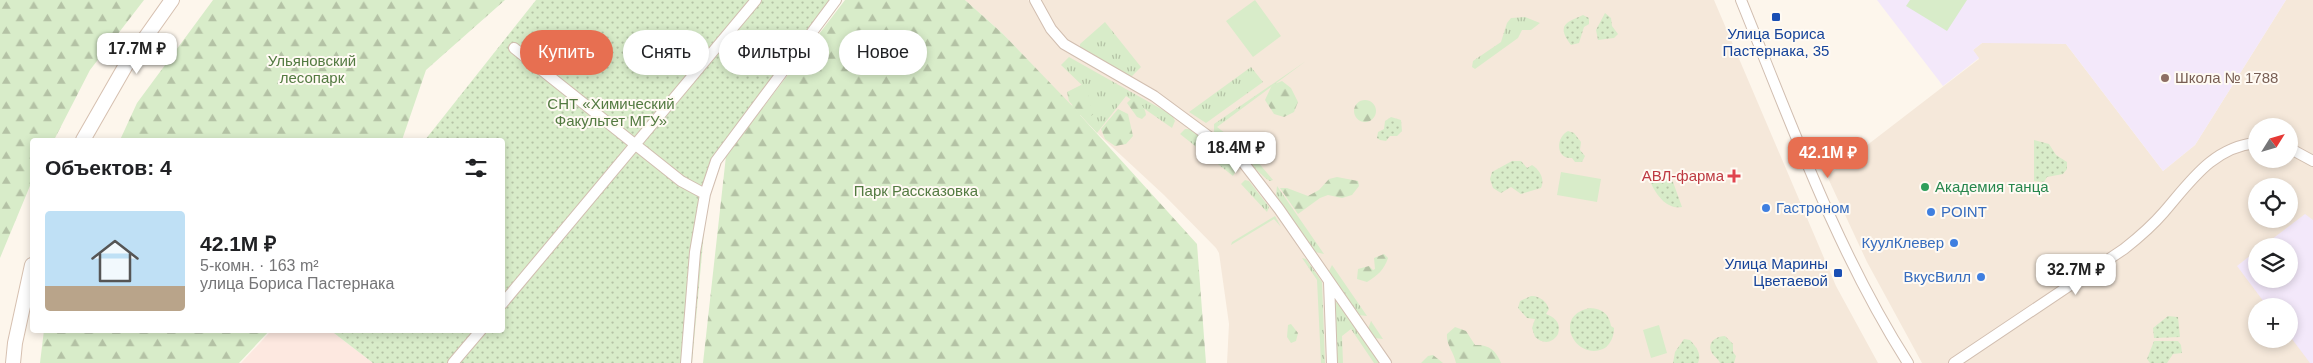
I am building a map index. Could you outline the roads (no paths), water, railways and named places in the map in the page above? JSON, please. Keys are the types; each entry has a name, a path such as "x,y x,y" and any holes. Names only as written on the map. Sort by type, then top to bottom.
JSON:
{"street":[{"path":"85,138 126,64 172,0"},
{"path":"505,300 756,0"},
{"path":"686,363 695,252 705,194 716,161 836,0"},
{"path":"1035,0 1051,29 1064,44 1154,96 1233,153 1279,209 1386,363"},
{"path":"1741,0 1841,242 1872,302 1908,363"},
{"path":"514,48 680,181 705,194"},
{"path":"1954,363 2124,249 2156,221 2205,165 2233,148 2248,145"},
{"path":"2298,153 2313,161"},
{"path":"13,363 15,343 30,274"},
{"path":"1329,282 1332,363"},
{"path":"453,363 478,333"}],"place":[{"name":"Улица Бориса Пастернака, 35","path":"1776,17"},
{"name":"Школа № 1788","path":"2165,78"},
{"name":"АВЛ-фарма","path":"1734,176"},
{"name":"Академия танца","path":"1925,187"},
{"name":"Гастроном","path":"1766,208"},
{"name":"POINT","path":"1931,212"},
{"name":"КуулКлевер","path":"1954,243"},
{"name":"Улица Марины Цветаевой","path":"1838,273"},
{"name":"ВкусВилл","path":"1981,277"}],"park label":[{"name":"Ульяновский лесопарк","path":"312,70"},
{"name":"СНТ «Химический Факультет МГУ»","path":"611,112"},
{"name":"Парк Рассказовка","path":"916,191"}]}
